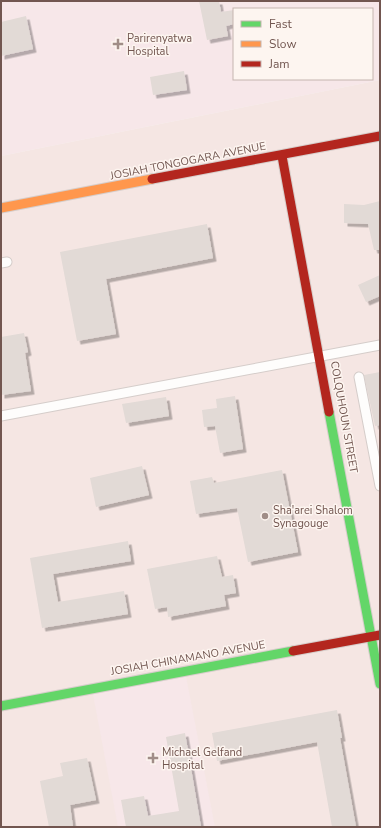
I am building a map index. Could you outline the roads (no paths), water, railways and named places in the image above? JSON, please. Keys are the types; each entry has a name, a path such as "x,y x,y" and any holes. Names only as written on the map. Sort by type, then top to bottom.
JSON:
{"street":[{"name":"JOSIAH TONGOGARA AVENUE","path":"1,208 282,156 380,136"},
{"name":"COLQUHOUN STREET","path":"282,156 376,636 380,684"},
{"name":"JOSIAH CHINAMANO AVENUE","path":"1,706 376,636"}],"lane":[{"path":"1,416 380,345"},
{"path":"359,377 380,486"}],"place":[{"name":"Parirenyatwa Hospital","path":"118,44"},
{"name":"Sha'arei Shalom Synagouge","path":"265,516"},
{"name":"Michael Gelfand Hospital","path":"153,758"}]}
